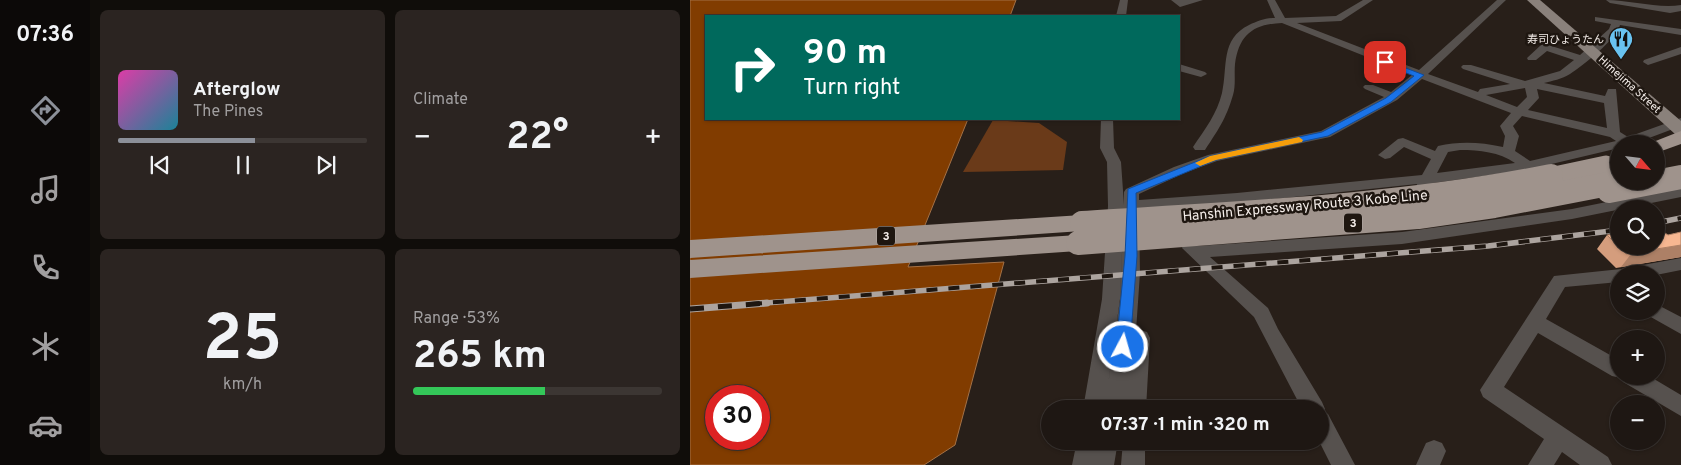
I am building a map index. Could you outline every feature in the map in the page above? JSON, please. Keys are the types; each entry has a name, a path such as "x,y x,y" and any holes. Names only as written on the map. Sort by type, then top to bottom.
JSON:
{"highway":[{"path":"1665,140 1679,128"},
{"path":"1665,149 1681,145"},
{"name":"Hanshin Expressway Route 3 Kobe Line","path":"690,249 1325,206 1480,188 1610,152"},
{"path":"1665,171 1681,167"},
{"name":"3","path":"1418,217 1499,210 1681,177"},
{"name":"Hanshin Expressway Route 3 Kobe Line","path":"690,269 1319,226 1418,217 1494,206 1610,184"}],"main road":[{"name":"Himejima Street","path":"1533,0 1587,55 1679,128"}],"street":[{"path":"1121,15 1124,0"},
{"path":"1175,0 1180,4 1199,0"},
{"path":"1271,0 1280,20 1306,32 1610,147"},
{"path":"1200,147 1219,120 1228,92 1230,63 1237,39 1243,32 1252,26 1280,20 1338,19 1369,0"},
{"path":"1131,199 1213,158 1325,134 1393,97 1420,75 1502,0"},
{"path":"1681,8 1670,5 1614,1 1598,19 1681,32"},
{"path":"1484,92 1528,85 1564,73 1614,30 1616,22"},
{"path":"1532,58 1545,47 1587,55"},
{"path":"1648,62 1681,50"},
{"path":"1180,67 1201,74"},
{"path":"1467,67 1528,85 1611,97 1615,135"},
{"path":"1508,152 1512,136 1506,126 1533,98 1528,85"},
{"path":"1369,87 1393,97"},
{"path":"1095,400 1111,300 1116,206 1114,162 1107,148 1108,120"},
{"path":"1659,135 1679,128"},
{"path":"1386,156 1402,142 1439,157"},
{"path":"1402,238 1427,179 1443,149 1462,145 1473,145 1508,152 1527,166 1608,207"},
{"path":"1131,199 1247,197 1427,179 1527,166 1610,151"},
{"path":"1194,252 1402,238 1572,214 1681,192"},
{"path":"1131,199 1160,221 1261,313 1270,334 1309,400"},
{"path":"1116,400 1120,382 1129,296 1131,199"},
{"path":"1665,267 1681,264"},
{"path":"1600,465 1490,390 1560,281 1610,280"},
{"path":"1665,316 1681,326"},
{"path":"1535,322 1610,365"},
{"path":"1137,400 1140,338"},
{"path":"1645,385 1681,406"},
{"path":"1540,465 1559,437"},
{"path":"1329,438 1343,465"},
{"path":"1084,465 1086,450"},
{"path":"1102,465 1105,450"},
{"path":"1134,450 1134,465"}],"shaded area":[{"path":"690,0 1016,0 1010,15 705,15 705,120 968,120 908,267 1004,262 955,445 924,465 690,465"},
{"path":"993,120 1039,123 1067,142 1063,170 963,172"}],"building":[{"path":"1681,232 1681,245 1665,248 1665,233 1668,235"}],"railway":[{"path":"1665,221 1681,218"},
{"path":"751,304 1488,246 1610,231"},
{"path":"690,309 767,303"}],"slow traffic":[{"path":"1200,163 1213,158 1299,140"}],"place":[{"name":"寿司ひょうたん","path":"1621,60"}],"route":[{"path":"1123,347 1129,296 1131,192 1179,170 1213,158 1325,134 1388,100 1420,75 1385,62"}]}
